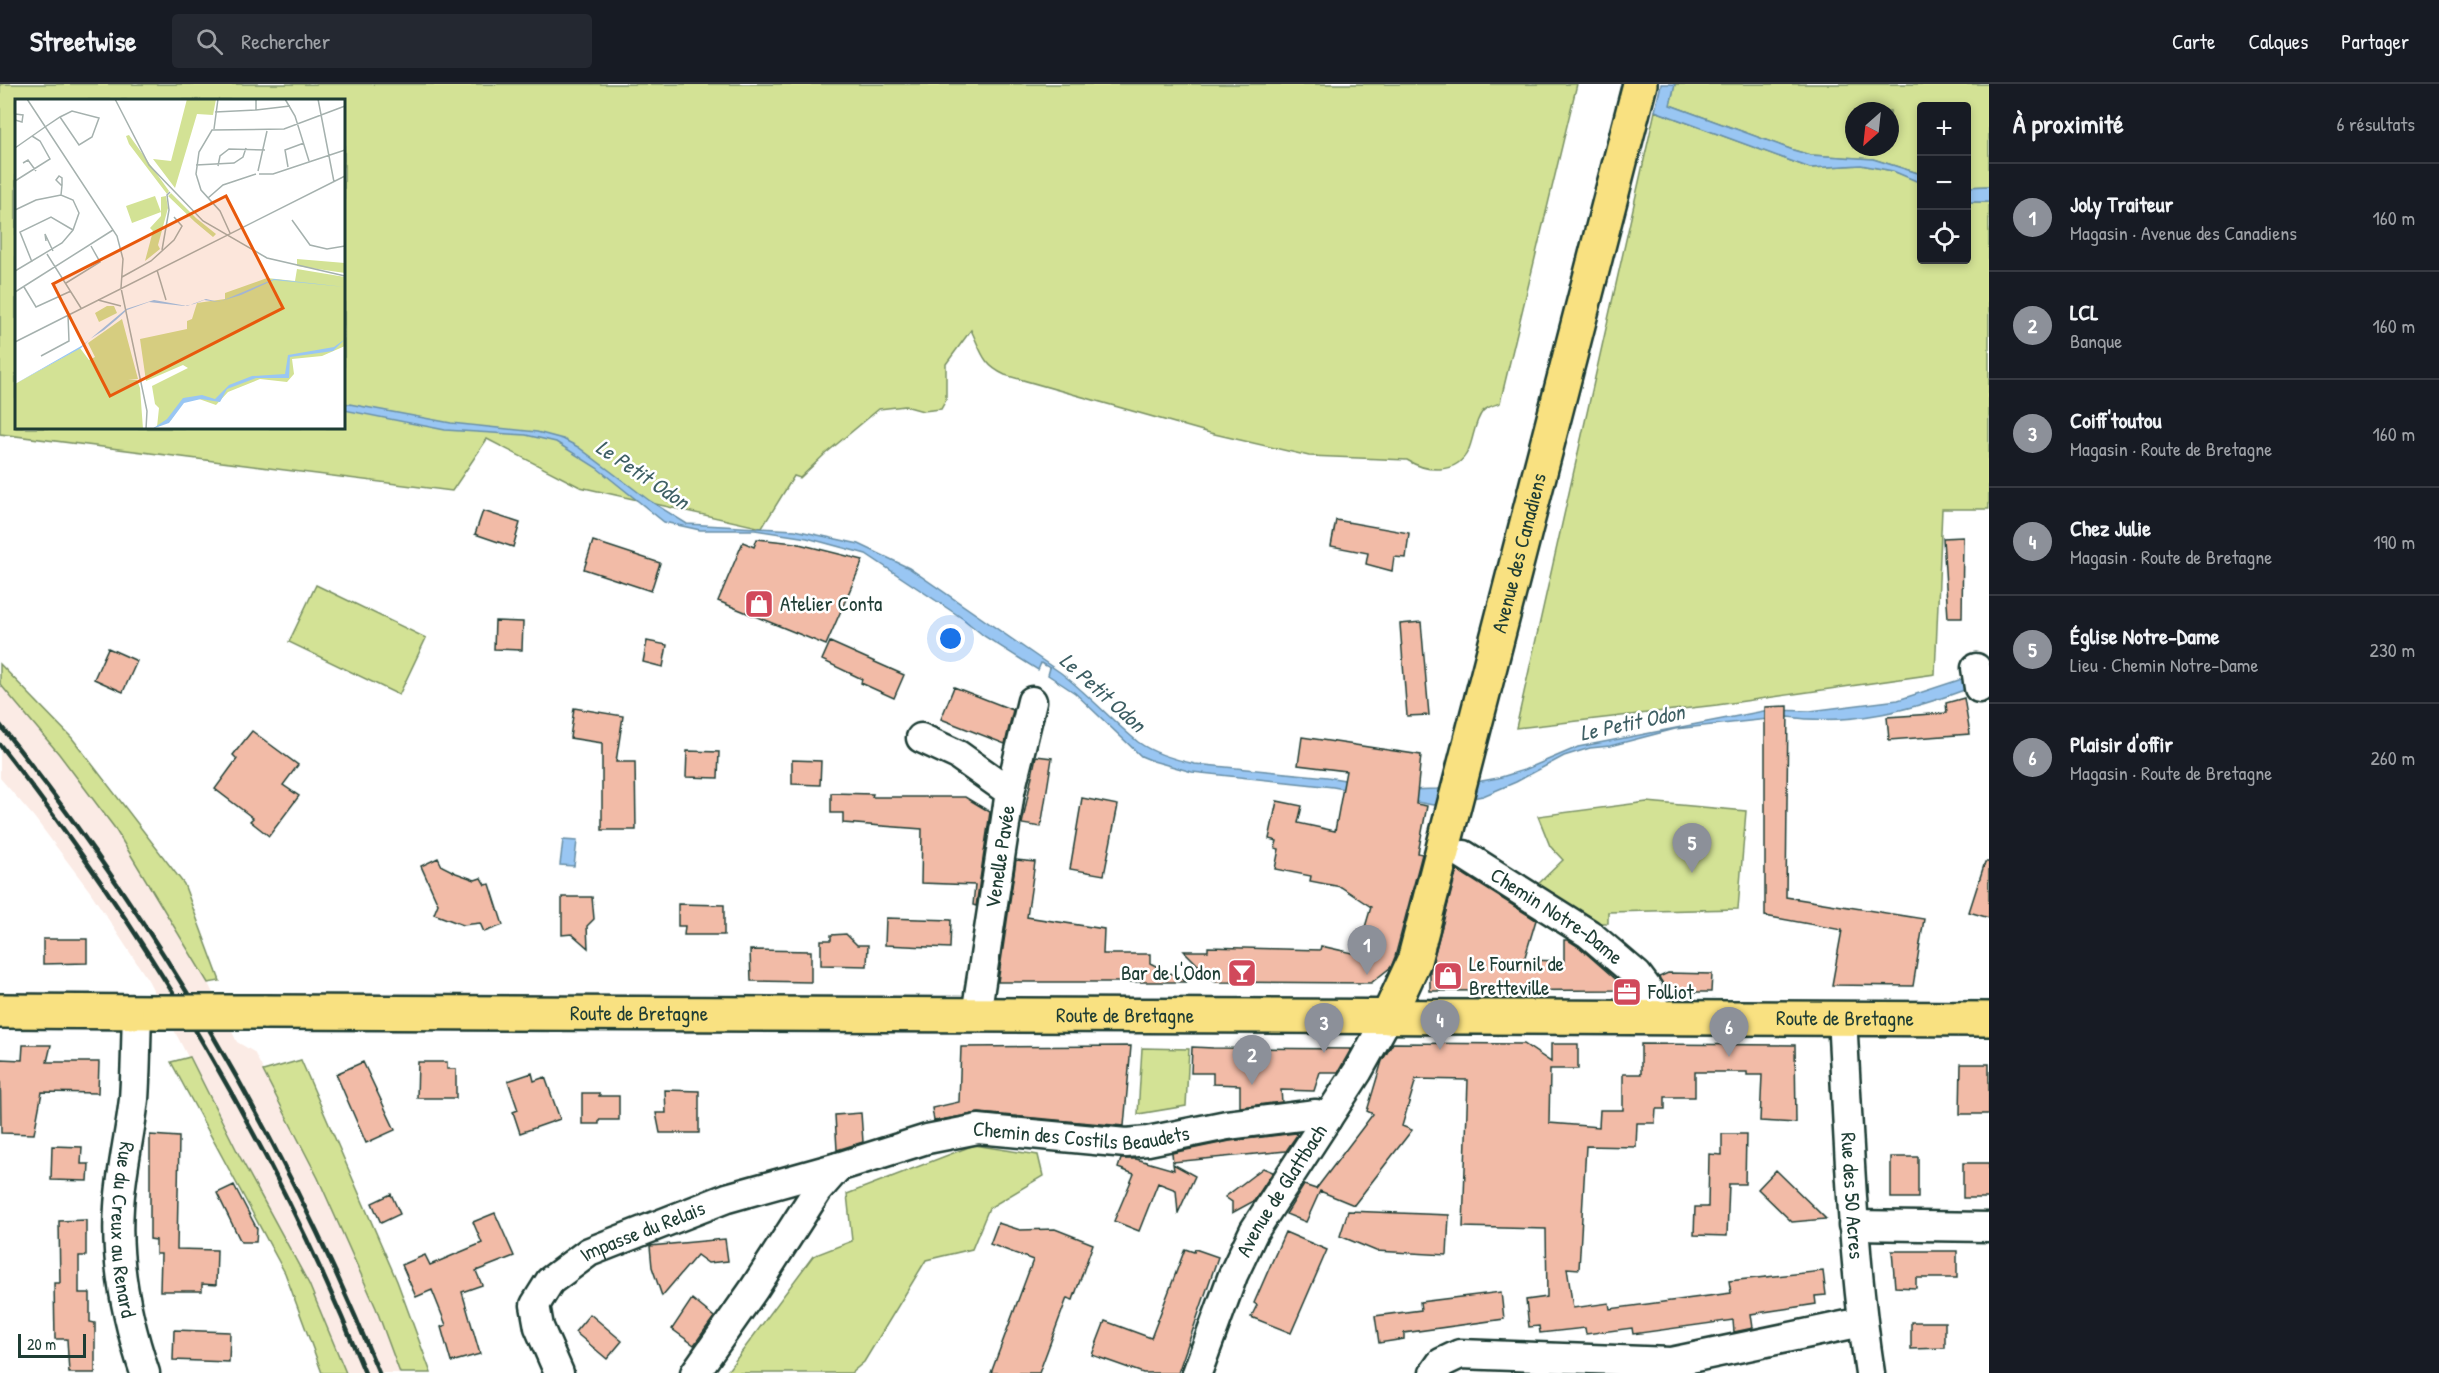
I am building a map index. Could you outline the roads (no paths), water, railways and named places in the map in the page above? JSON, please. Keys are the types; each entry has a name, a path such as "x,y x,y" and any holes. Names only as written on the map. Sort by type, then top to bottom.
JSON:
{"main road":[{"name":"Avenue des Canadiens","path":"1388,1017 1414,961 1640,84"},
{"name":"Route de Bretagne","path":"0,1011 1989,1019"}],"street":[{"name":"Venelle Pavée","path":"976,1015 1010,792 1032,701"},
{"path":"921,738 958,755 1010,792"},
{"name":"Chemin Notre-Dame","path":"1464,855 1589,934 1629,968 1649,991 1653,1003 1653,1017"},
{"name":"Rue du Creux au Renard","path":"145,1373 126,1309 120,1260 118,1210 123,1159 148,1012"},
{"name":"Avenue de Glattbach","path":"1197,1373 1233,1275 1254,1231 1358,1071 1388,1017"},
{"name":"Rue des 50 Acres","path":"1842,1018 1853,1226 1862,1322 1870,1373"},
{"name":"Chemin des Costils Beaudets","path":"838,1167 927,1138 978,1129 1126,1143 1316,1114 1327,1119"},
{"path":"695,1373 754,1289 817,1191 838,1167"},
{"name":"Impasse du Relais","path":"559,1373 539,1327 535,1305 550,1281 573,1263 589,1252 706,1205 838,1167"},
{"path":"1853,1226 1989,1227"},
{"path":"1434,1373 1441,1363 1460,1354 1671,1362 1862,1322"}],"water":[{"path":"1661,84 1675,84 1670,105 1810,155 1873,159 1917,173 1917,181 1893,171 1861,165 1810,168 1655,111"},
{"path":"1989,186 1989,202 1971,202 1971,187"},
{"path":"345,403 451,423 537,432 563,439 578,447 650,501 687,524 795,530 859,544 909,568 1061,673 1144,746 1158,753 1195,764 1327,777 1404,790 1438,789 1498,778 1524,770 1578,747 1769,710 1810,711 1898,700 1962,679 1962,675 1981,668 1972,687 1904,709 1858,718 1788,717 1675,729 1564,756 1516,782 1483,796 1433,805 1333,787 1192,772 1141,756 1075,693 1048,675 1050,668 1041,663 1038,670 984,636 962,618 866,554 807,538 755,530 700,530 664,522 597,468 556,442 526,435 445,430 345,410"},
{"path":"563,840 577,841 574,866 560,865"}],"railway":[{"path":"0,725 112,876 164,955 213,1036 302,1201 379,1373"},
{"path":"0,745 55,817 107,892 205,1046 291,1207 330,1289 365,1373"}],"place":[{"name":"Atelier Conta","path":"759,604"},
{"name":"Église Notre-Dame","path":"1692,873"},
{"name":"Bar de l'Odon","path":"1242,973"},
{"name":"Joly Traiteur","path":"1367,975"},
{"name":"Le Fournil de Bretteville","path":"1448,976"},
{"name":"Folliot","path":"1627,992"},
{"name":"Chez Julie","path":"1440,1050"},
{"name":"Coiff'toutou","path":"1324,1053"},
{"name":"Plaisir d'offir","path":"1729,1057"},
{"name":"LCL","path":"1252,1085"}],"water label":[{"name":"Le Petit Odon","path":"643,474"},
{"name":"Le Petit Odon","path":"1103,692"},
{"name":"Le Petit Odon","path":"1632,722"}]}
